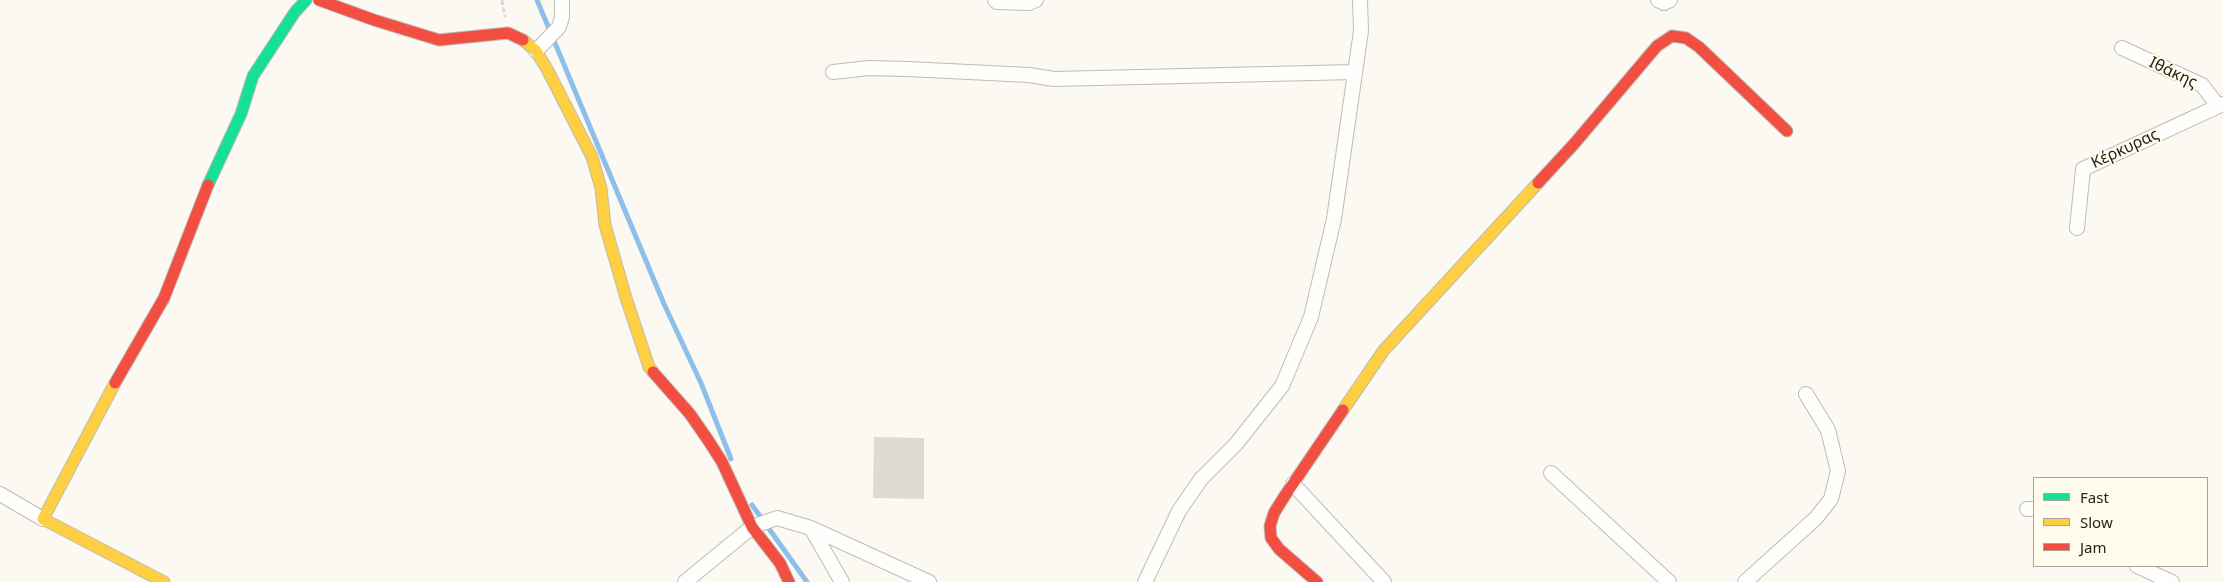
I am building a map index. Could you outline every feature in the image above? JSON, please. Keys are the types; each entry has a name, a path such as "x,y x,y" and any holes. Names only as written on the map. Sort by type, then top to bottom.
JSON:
{"street":[{"path":"43,519 117,379 164,298 218,161 241,114 253,76 294,12 306,0"},
{"path":"319,0 374,20 439,40 508,33 541,47"},
{"path":"541,47 559,27 562,17 562,0"},
{"path":"995,0 997,2 1029,3 1036,0"},
{"path":"1145,582 1179,511 1201,479 1236,444 1282,386 1311,316 1334,219 1361,31 1360,0"},
{"path":"1658,0 1664,3 1670,0"},
{"path":"1317,582 1279,549 1272,538 1270,526 1274,513 1384,350 1574,144 1657,46 1672,36 1686,38 1699,47 1787,131"},
{"path":"541,47 547,69 592,157 601,188 606,225 626,298 649,367 660,382 690,414 708,440 756,525 780,563 789,582"},
{"name":"Ιθάκης","path":"2122,48 2202,86 2221,105"},
{"path":"833,72 869,68 908,69 1029,75 1054,79 1355,72"},
{"name":"Κέρκυρας","path":"2077,228 2083,168 2221,105"},
{"path":"1745,582 1816,518 1831,498 1838,471 1828,430 1806,394"},
{"path":"1550,473 1669,582"},
{"path":"1293,484 1384,582"},
{"path":"0,494 43,519 164,582"},
{"path":"685,582 756,525 777,518 811,528 929,582"},
{"path":"811,528 842,582"},
{"path":"2139,567 2172,582"}],"building":[{"path":"874,437 924,438 924,499 873,498"}],"waterway":[{"path":"537,0 664,304 701,383 731,459"},
{"path":"752,505 807,582"}],"traffic: fast":[{"path":"208,185 241,114 253,76 295,12 306,0"}],"traffic: slow":[{"path":"523,40 536,51 547,69 592,157 601,188 605,225 626,298 649,367 653,372"},
{"path":"1343,410 1384,350 1538,183"},
{"path":"115,383 43,519 164,582"}],"traffic: jam":[{"path":"319,0 374,20 439,40 508,33 523,40"},
{"path":"1538,183 1574,144 1657,46 1672,36 1686,38 1699,47 1787,131"},
{"path":"115,383 164,298 208,185"},
{"path":"653,372 690,414 708,440 722,462 752,527 780,563 789,582"},
{"path":"1317,582 1279,549 1271,538 1270,526 1274,513 1284,497 1343,410"}]}
